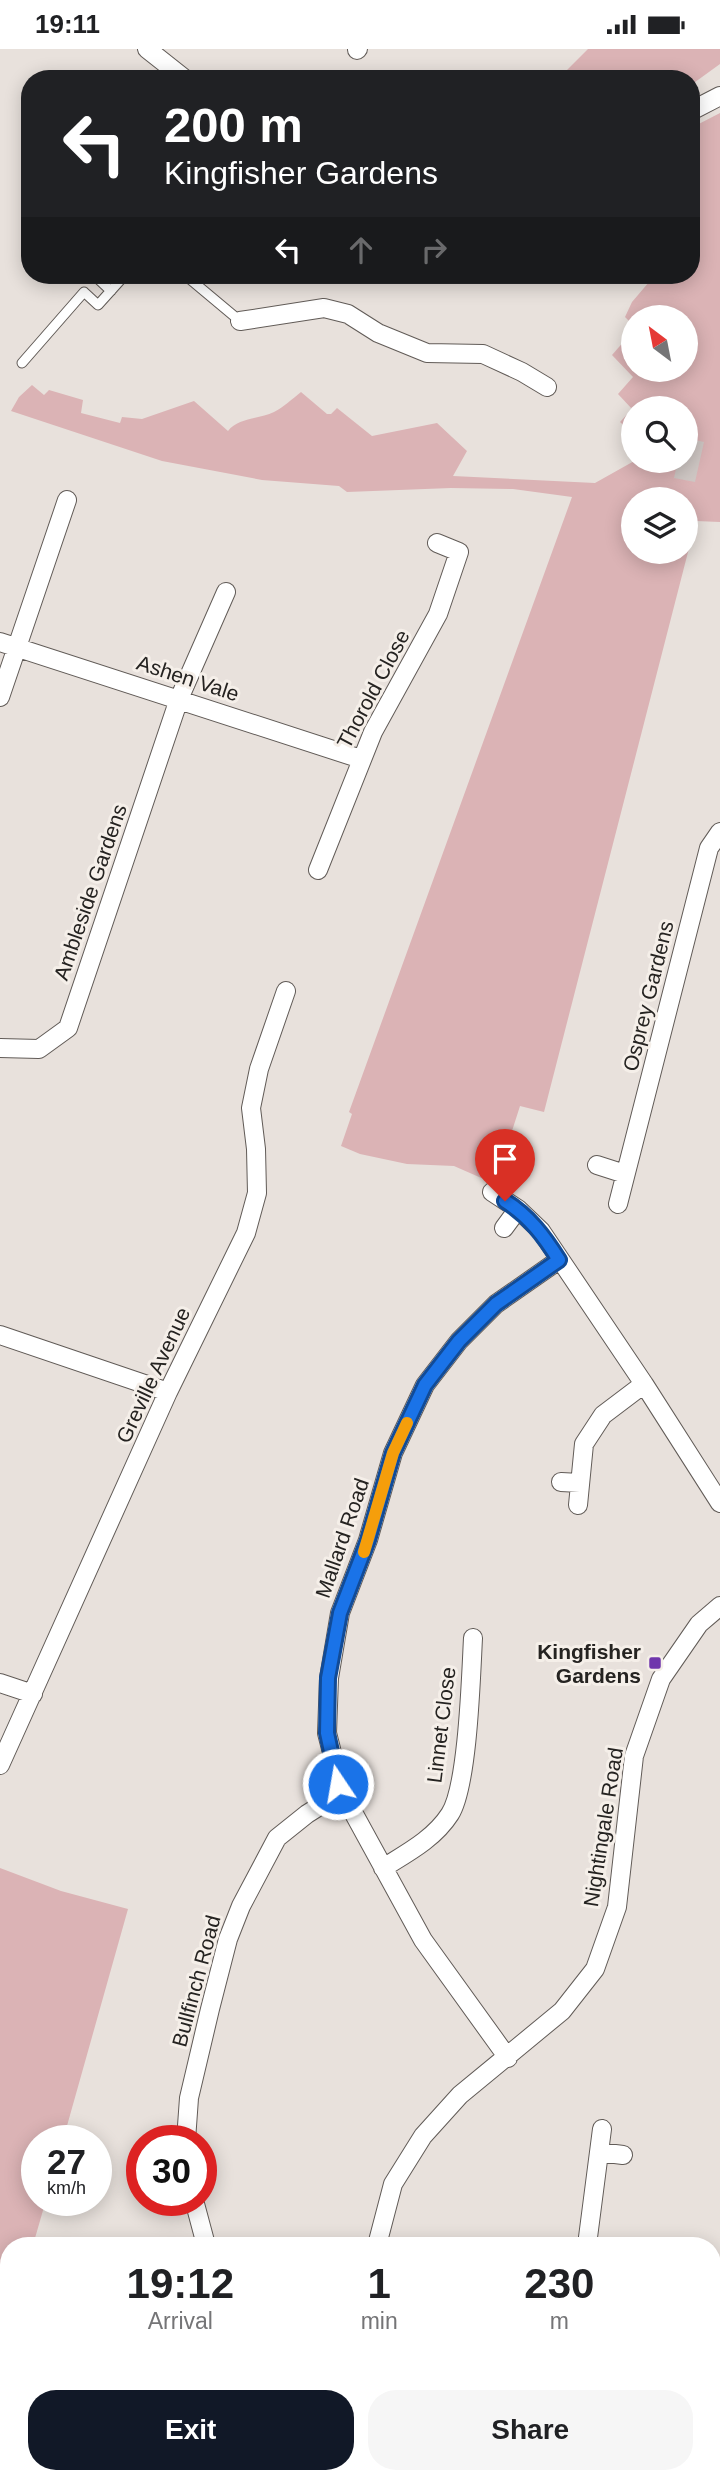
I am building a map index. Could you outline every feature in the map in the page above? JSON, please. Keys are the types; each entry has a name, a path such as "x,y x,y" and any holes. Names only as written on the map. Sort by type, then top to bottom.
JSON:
{"street":[{"path":"147,49 174,70"},
{"path":"700,106 720,96"},
{"path":"240,321 324,307 348,314 378,333 427,353 484,354 547,387"},
{"path":"0,697 8,645 67,500"},
{"name":"Thorold Close","path":"318,870 373,732 438,614 459,551 437,543"},
{"name":"Ambleside Gardens","path":"0,1048 38,1049 68,1028 178,699 226,592"},
{"name":"Ashen Vale","path":"8,645 361,759"},
{"name":"Osprey Gardens","path":"618,1204 709,848 720,832"},
{"name":"Greville Avenue","path":"0,1765 169,1392 246,1233 257,1193 256,1149 251,1108 259,1069 286,991"},
{"path":"597,1165 625,1174"},
{"path":"492,1192 518,1209 541,1231 720,1503"},
{"path":"504,1228 518,1209"},
{"name":"Mallard Road","path":"508,2058 423,1940 342,1792 327,1733 328,1678 340,1613 368,1540 393,1453 425,1385 459,1341 496,1304 559,1260"},
{"path":"0,1335 169,1392"},
{"path":"578,1505 584,1444 603,1415 644,1384"},
{"path":"561,1482 580,1483"},
{"name":"Nightingale Road","path":"379,2237 393,2184 423,2136 460,2095 562,2011 595,1969 617,1907 634,1756 661,1679 699,1624 720,1606"},
{"name":"Linnet Close","path":"383,1868 434,1833 452,1812 461,1775 473,1637"},
{"path":"0,1683 33,1694"},
{"name":"Bullfinch Road","path":"187,2125 189,2098 210,2009 228,1939 241,1906 277,1838 307,1814 342,1792"},
{"path":"588,2237 602,2129"},
{"path":"599,2152 623,2155"},
{"path":"198,2216 204,2237"}],"lane":[{"path":"104,284 111,291"},
{"path":"22,363 84,292 99,305 117,284"},
{"path":"196,284 240,321"}],"shaded area":[{"path":"588,49 720,49 720,64 700,78 700,70 567,70"},
{"path":"720,113 720,522 698,521 698,487 621,487 621,564 685,564 544,1112 520,1106 495,1184 454,1166 407,1164 360,1154 341,1146 352,1114 349,1112 572,497 513,489 451,488 347,492 339,486 262,480 162,461 11,411 19,397 32,385 44,395 49,390 83,400 81,413 120,423 122,417 142,419 194,401 228,431 243,421 274,412 301,392 327,414 337,408 372,436 437,423 467,451 453,476 595,483 621,468 621,473 698,473 698,396 621,397 618,394 629,382 698,382 698,305 631,305 647,284 700,284 700,123"},
{"path":"621,345 621,364 612,355"},
{"path":"0,1868 61,1891 128,1909 67,2125 21,2125 21,2216 41,2216 35,2237 0,2237"}],"building":[{"path":"698,441 704,442 698,469"},
{"path":"675,473 697,473 695,482 674,478"}],"slow traffic":[{"path":"364,1552 393,1453 407,1423"}],"place":[{"name":"Kingfisher Gardens","path":"655,1663"}],"route":[{"path":"338,1784 327,1733 328,1678 340,1613 368,1540 393,1453 425,1385 459,1341 496,1304 559,1260 541,1231 518,1209 505,1201"}]}
